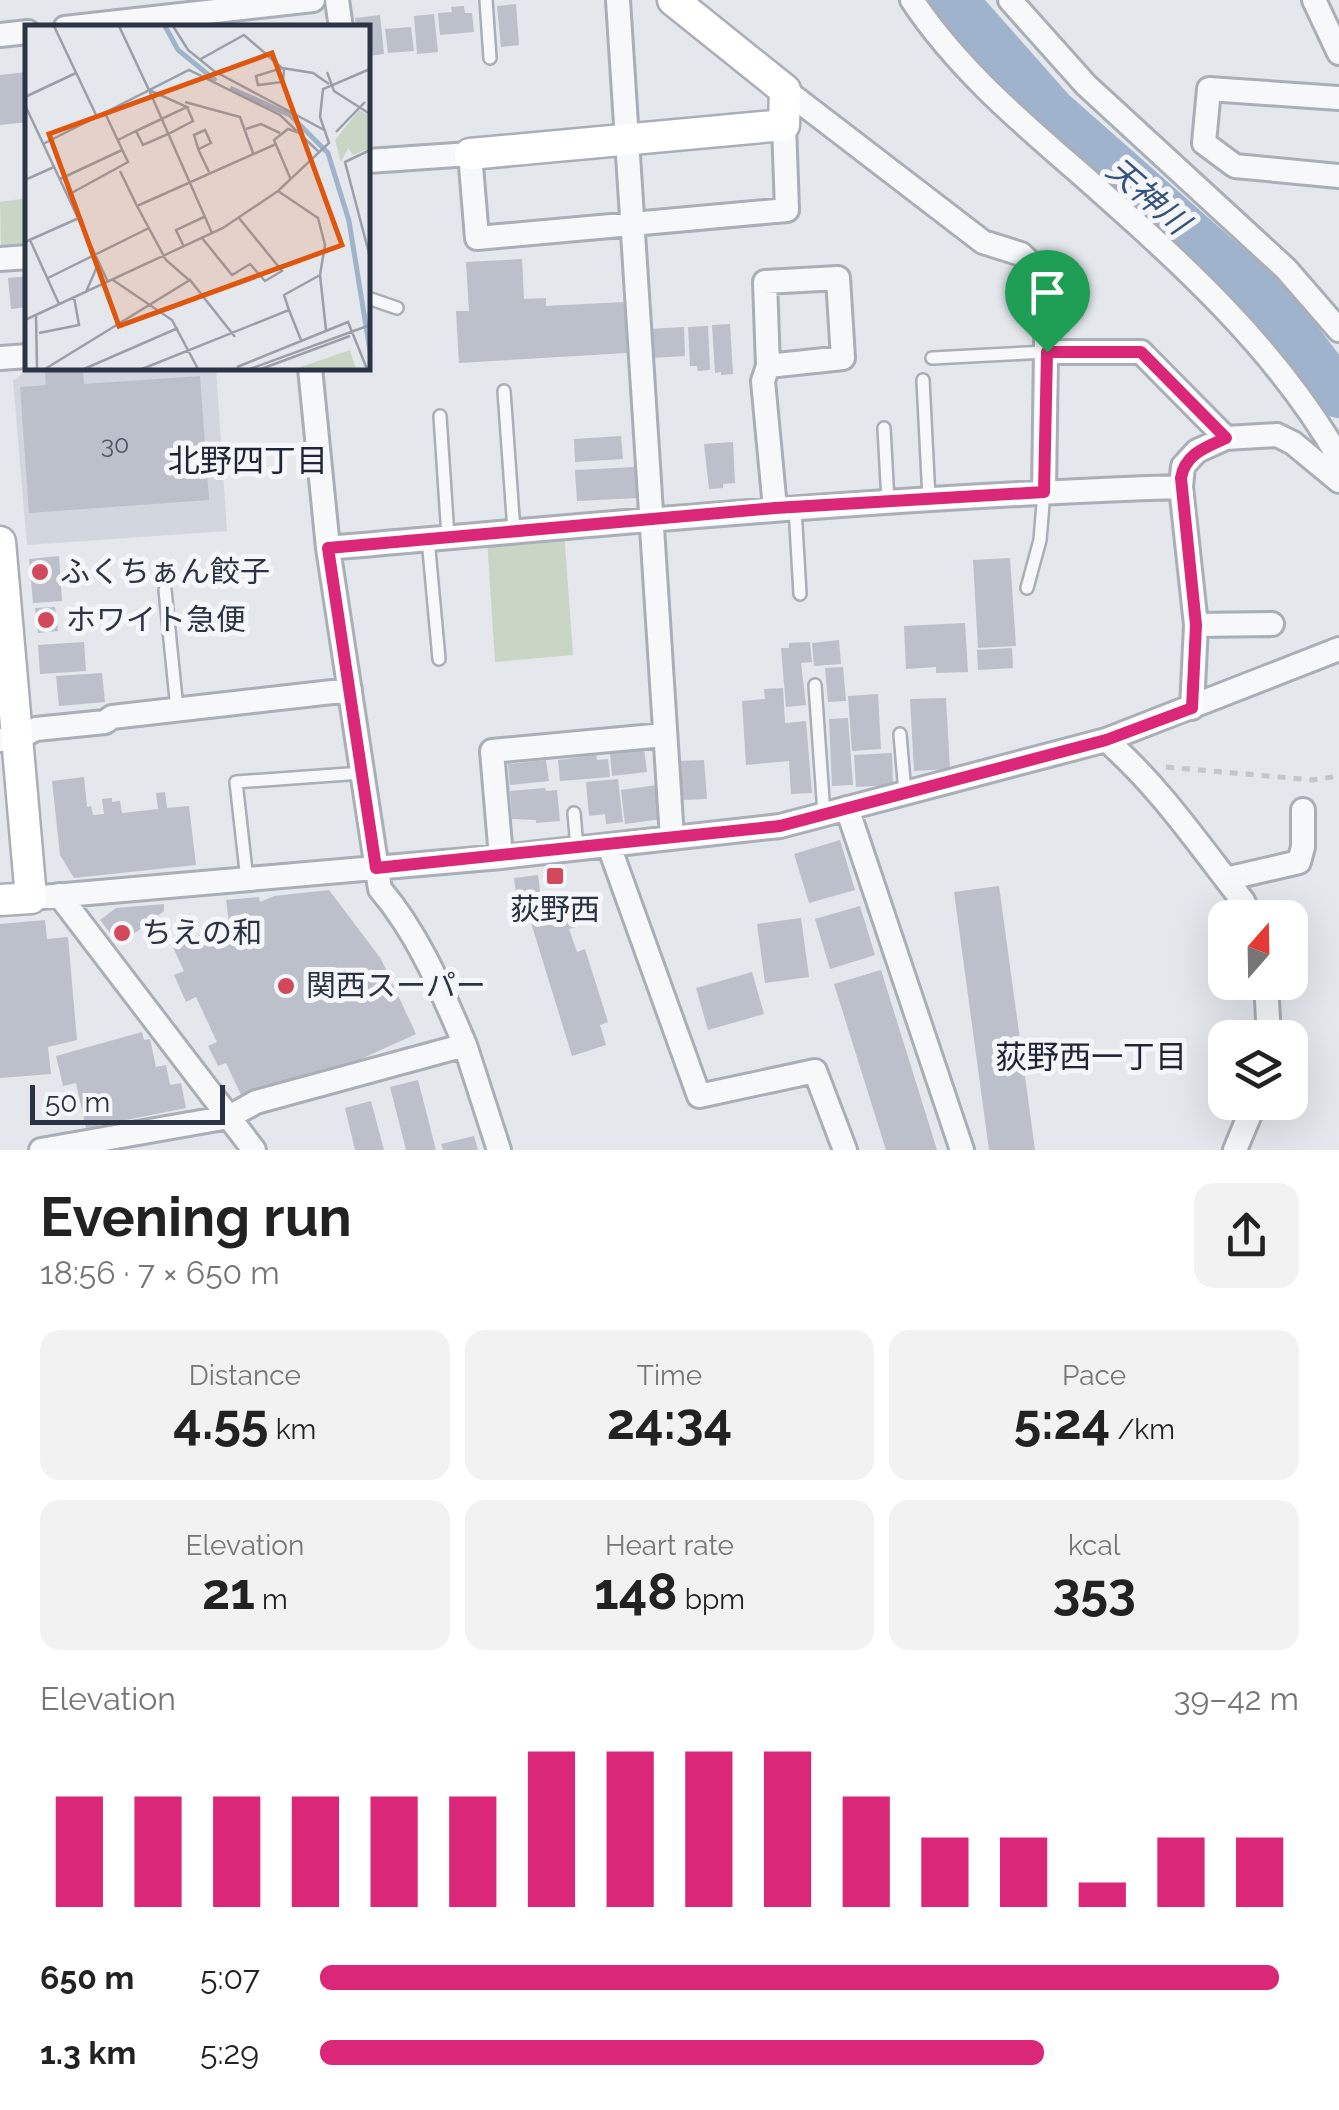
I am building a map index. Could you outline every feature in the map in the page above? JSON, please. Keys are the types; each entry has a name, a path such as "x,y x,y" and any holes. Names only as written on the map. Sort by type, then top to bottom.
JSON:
{"street":[{"path":"114,25 229,18 286,2 313,0"},
{"path":"337,0 340,25"},
{"path":"618,0 672,838"},
{"path":"672,0 984,242 1021,254 1047,279 1044,492"},
{"path":"912,0 931,30 1003,105 1204,288 1260,345 1316,418 1339,458"},
{"path":"1010,0 1086,86 1286,268 1339,327"},
{"path":"1314,0 1339,53"},
{"path":"0,34 25,32"},
{"path":"1339,98 1209,89 1204,143 1235,166 1339,176"},
{"path":"470,154 476,238 787,210 784,90"},
{"path":"370,161 784,125"},
{"path":"0,260 25,257"},
{"path":"768,366 843,358 838,278 766,282 768,366 764,381 785,508"},
{"path":"1047,352 1141,352 1226,438"},
{"path":"0,358 25,356"},
{"path":"310,370 328,548 380,889 403,916 432,968 466,1045 499,1150"},
{"path":"1192,708 1196,625 1183,466 1197,452 1226,438 1277,435 1293,443 1339,481"},
{"path":"328,548 785,508 1182,488"},
{"path":"0,542 10,781 45,896 254,1150"},
{"path":"1196,625 1272,624"},
{"path":"0,900 501,857 780,826 1106,740 1339,650"},
{"path":"8,739 36,729 112,718 350,690"},
{"path":"501,857 491,744 664,735"},
{"path":"1106,740 1133,764 1243,900"},
{"path":"1226,879 1300,862 1313,846 1303,810"},
{"path":"836,811 962,1150"},
{"path":"609,846 699,1096 814,1072 846,1150"},
{"path":"41,1150 228,1117 256,1102 466,1045"},
{"path":"1235,1150 1248,1120"}],"lane":[{"path":"486,0 490,58"},
{"path":"370,299 397,308"},
{"path":"932,358 1047,352"},
{"path":"923,380 929,499"},
{"path":"504,392 514,531"},
{"path":"439,659 440,416"},
{"path":"884,428 888,502"},
{"path":"1027,588 1040,540 1044,492"},
{"path":"785,508 800,594"},
{"path":"165,590 177,709"},
{"path":"815,685 836,811"},
{"path":"900,734 904,793"},
{"path":"248,880 236,782 363,773"},
{"path":"574,813 578,849"}],"path":[{"path":"1133,764 1313,780 1339,776"}],"shaded area":[{"path":"27,370 216,370 227,531 27,545 13,381"}],"green space":[{"path":"25,198 25,247 1,250 0,202"},
{"path":"564,532 573,655 495,662 487,539"}],"building":[{"path":"516,4 519,45 501,47 497,6"},
{"path":"464,6 465,13 472,13 474,32 440,35 438,13"},
{"path":"434,14 438,52 417,54 414,16"},
{"path":"380,15 384,54 370,56 370,25 356,25 355,18"},
{"path":"411,27 414,51 388,53 385,29"},
{"path":"25,72 25,122 0,125 0,75"},
{"path":"522,259 524,299 546,298 546,306 624,302 627,353 459,363 456,311 469,311 466,262"},
{"path":"25,276 25,307 11,309 8,278"},
{"path":"730,324 733,374 721,375 715,373 712,325"},
{"path":"708,326 710,370 698,371 697,366 690,366 688,327"},
{"path":"684,327 685,356 650,358 648,329"},
{"path":"45,370 83,370 84,384 200,376 209,500 29,513 20,387 46,385"},
{"path":"621,436 623,459 575,462 574,439"},
{"path":"733,442 735,483 709,489 704,444"},
{"path":"635,467 637,498 577,501 575,470"},
{"path":"59,556 62,601 33,603 29,559"},
{"path":"1010,558 1016,646 978,648 973,560"},
{"path":"55,607 58,631 38,633 35,608"},
{"path":"965,623 968,672 936,673 936,667 906,669 904,626"},
{"path":"839,640 841,664 814,666 812,643"},
{"path":"84,642 86,671 40,674 38,645"},
{"path":"810,642 812,662 801,663 806,705 786,707 781,648 789,648 789,643"},
{"path":"1012,648 1013,668 978,670 977,650"},
{"path":"843,667 846,701 828,702 825,668"},
{"path":"102,673 105,702 59,706 56,676"},
{"path":"783,688 785,723 806,721 812,793 791,794 789,761 746,765 742,701 765,699 764,689"},
{"path":"878,694 881,749 852,751 848,696"},
{"path":"946,698 950,769 914,771 910,699"},
{"path":"848,718 853,785 832,786 829,719"},
{"path":"644,749 647,772 612,776 610,753"},
{"path":"892,753 893,785 856,787 854,755"},
{"path":"596,755 597,760 608,759 610,777 560,781 558,760"},
{"path":"546,760 549,781 510,785 508,764"},
{"path":"704,760 707,799 681,800 678,761"},
{"path":"84,777 87,807 91,806 93,815 104,814 102,799 112,798 112,802 120,801 122,813 158,809 156,793 165,792 167,808 189,806 196,865 74,878 60,855 52,781"},
{"path":"618,779 623,822 606,824 605,814 589,816 586,782"},
{"path":"657,785 661,819 625,824 621,790"},
{"path":"557,790 560,821 512,819 510,791"},
{"path":"840,840 855,890 809,903 794,854"},
{"path":"538,875 541,898 517,902 514,878"},
{"path":"999,886 1035,1150 989,1150 954,892"},
{"name":"関西スーパー","path":"329,890 381,959 416,1034 330,1073 242,1097 226,1063 218,1066 208,1046 217,1042 196,997 186,1002 174,975 184,971 173,947 229,922 226,900 259,897 260,902 274,896"},
{"path":"570,900 579,926 569,929 577,952 585,949 608,1022 600,1025 606,1045 572,1056 528,913"},
{"name":"ちえの和","path":"164,904 164,911 119,945 100,920 116,908"},
{"path":"860,906 875,955 830,969 815,919"},
{"path":"801,918 809,977 765,983 757,924"},
{"path":"45,920 47,939 68,937 77,1040 48,1047 51,1074 0,1078 0,924"},
{"path":"881,970 937,1150 886,1150 834,984"},
{"path":"752,972 764,1014 708,1030 696,988"},
{"path":"142,1032 144,1040 150,1039 156,1067 166,1065 170,1085 181,1083 186,1108 86,1128 76,1083 63,1086 56,1056"},
{"path":"418,1080 436,1150 406,1150 390,1087"},
{"path":"371,1101 384,1150 355,1150 345,1108"},
{"path":"474,1136 478,1150 443,1150 441,1144"}],"waterway":[{"name":"天神川","path":"953,0 1051,111 1271,305 1339,394"}],"place":[{"name":"ふくちぁん餃子","path":"40,572"},
{"name":"ホワイト急便","path":"46,620"},
{"name":"荻野西","path":"555,876"},
{"name":"ちえの和","path":"122,933"},
{"name":"関西スーパー","path":"286,986"}],"district":[{"name":"北野四丁目","path":"248,461"},
{"name":"荻野西一丁目","path":"1091,1057"}],"route":[{"path":"1047,352 1141,352 1226,438 1197,452 1183,466 1181,478 1196,625 1192,708 1106,740 780,826 376,868 328,548 775,508 1044,492 1047,352"}]}
